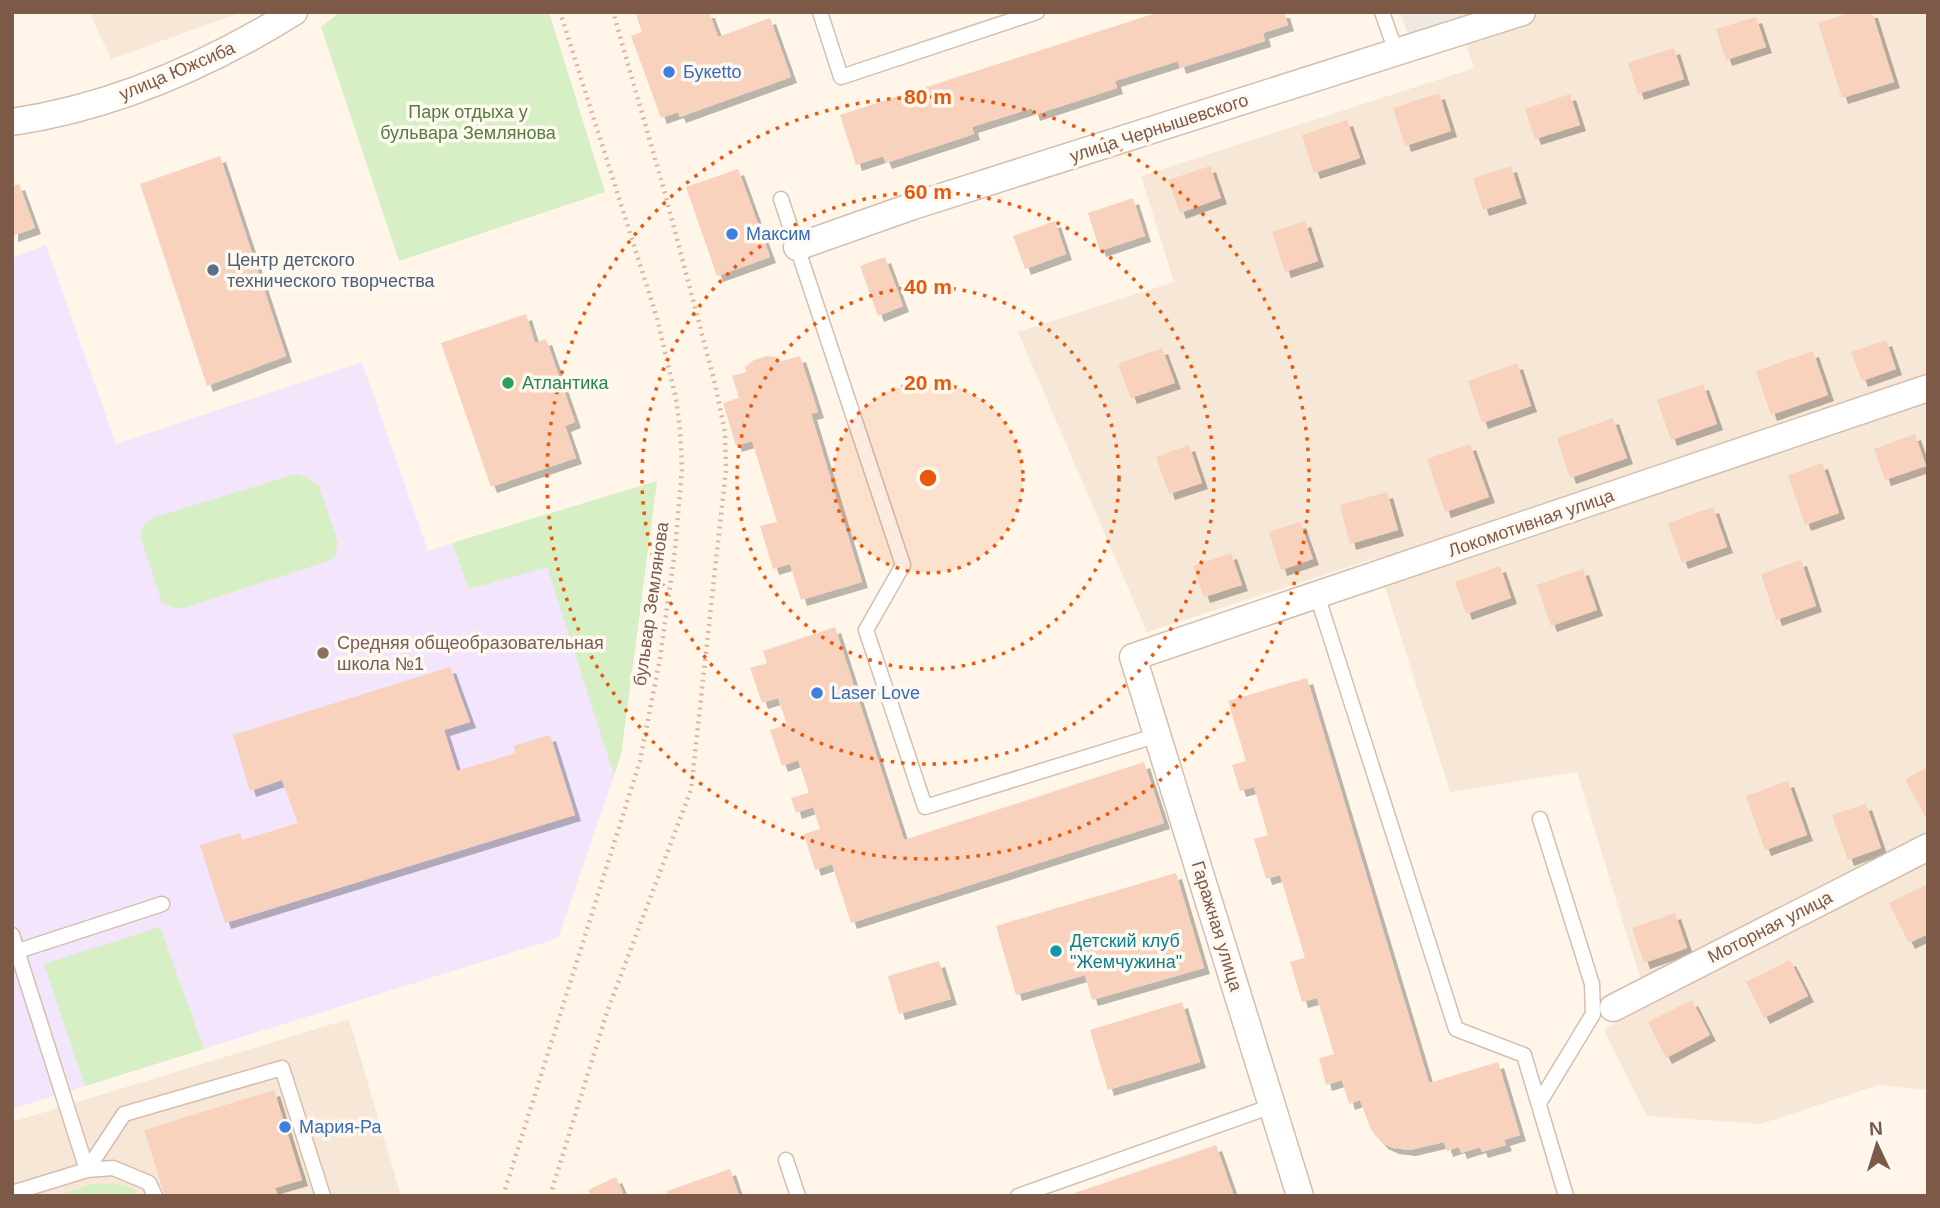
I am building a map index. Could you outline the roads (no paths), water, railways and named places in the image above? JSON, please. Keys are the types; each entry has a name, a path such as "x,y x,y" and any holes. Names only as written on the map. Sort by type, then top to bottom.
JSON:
{"street":[{"name":"улица Южсиба","path":"12,121 43,117 103,102 162,82 245,43 294,12"},
{"name":"улица Чернышевского","path":"797,247 913,206 1522,12"},
{"name":"Локомотивная улица","path":"1133,657 1928,388"},
{"name":"Гаражная улица","path":"1133,657 1300,1196"},
{"name":"Моторная улица","path":"1613,1008 1928,847"}],"lane":[{"path":"820,12 841,77 1037,12"},
{"path":"1382,12 1396,52"},
{"path":"781,199 903,565 866,630 925,807 1157,735"},
{"path":"1317,595 1456,1029 1524,1055 1566,1196"},
{"path":"1539,1103 1593,1014 1592,984 1540,819"},
{"path":"15,952 162,904"},
{"path":"12,935 15,952 87,1170"},
{"path":"87,1170 124,1114 282,1068 323,1196"},
{"path":"1018,1196 1272,1106"},
{"path":"786,1160 798,1196"},
{"path":"12,1193 87,1170 113,1168 149,1183 155,1196"}],"place":[{"name":"Букеttо","path":"669,72"},
{"name":"Максим","path":"732,234"},
{"name":"Центр детского технического творчества","path":"213,270"},
{"name":"Атлантика","path":"508,383"},
{"name":"Средняя общеобразовательная школа №1","path":"323,653"},
{"name":"Laser Love","path":"817,693"},
{"name":"Детский клуб \"Жемчужина\"","path":"1056,951"},
{"name":"Мария-Ра","path":"285,1127"}],"park label":[{"name":"Парк отдыха у бульвара Землянова","path":"468,122"}]}
